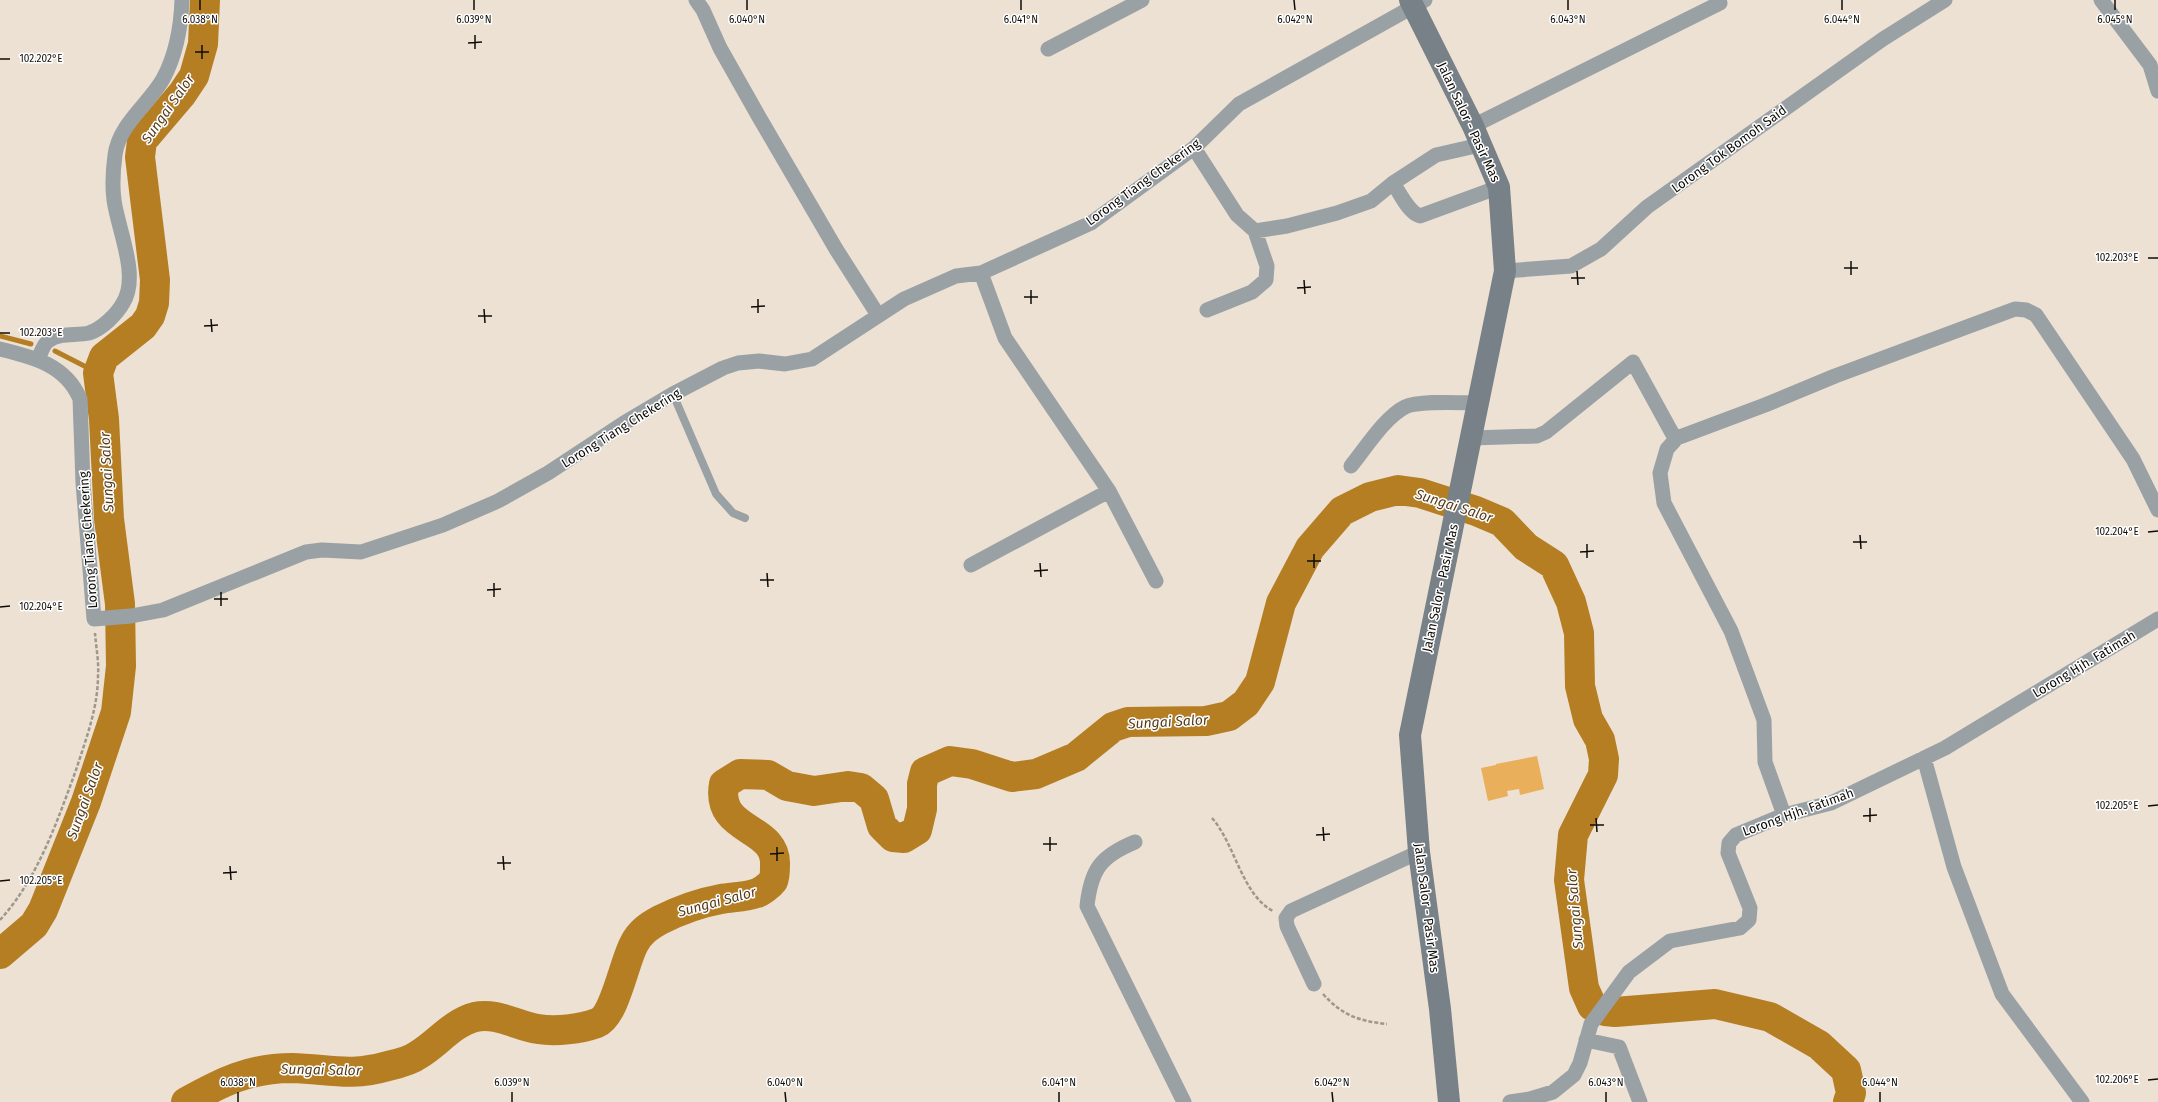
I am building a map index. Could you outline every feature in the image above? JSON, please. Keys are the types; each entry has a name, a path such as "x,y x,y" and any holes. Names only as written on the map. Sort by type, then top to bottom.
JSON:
{"main road":[{"name":"Jalan Salor - Pasir Mas","path":"1416,2 1499,187 1505,271 1452,536 1410,735 1419,852 1440,1009 1449,1102"}],"street":[{"path":"38,359 49,340 57,337 89,333 97,330 122,305 128,294 129,271 114,201 113,174 115,152 135,115 163,80 179,36 182,0"},
{"path":"696,0 703,10 720,48 759,117 836,250 878,315"},
{"path":"1048,49 1142,0"},
{"name":"Lorong Tok Bomoh Said","path":"1505,271 1571,266 1601,249 1647,207 1883,39 1946,0"},
{"path":"2101,0 2150,65 2158,91"},
{"name":"Lorong Tiang Chekering","path":"0,349 38,359 66,376 75,387 80,399 83,483 101,618 131,616 164,610 306,552 322,550 362,552 444,525 498,501 548,473 624,423 673,394 738,363 760,361 785,364 812,358 904,299 956,276 981,273 1091,223 1194,148 1239,104 1416,2"},
{"path":"1255,231 1273,230 1337,213 1371,201 1393,183 1436,155 1476,135 1720,3"},
{"path":"1194,148 1237,215 1255,231 1267,266 1266,280 1252,292 1207,310"},
{"path":"1393,183 1414,214 1420,216 1499,187"},
{"path":"981,273 1005,338 1109,491 1156,581"},
{"path":"1784,815 1765,762 1764,720 1731,631 1664,504 1660,474 1667,449 1677,438 1765,406 1835,376 2015,309 2026,310 2036,315 2133,459 2158,510"},
{"path":"1472,438 1537,436 1546,432 1633,362 1672,433 1677,438"},
{"path":"1351,466 1393,415 1406,406 1420,404 1479,403"},
{"path":"971,565 1109,491"},
{"name":"Lorong Hjh. Fatimah","path":"1510,1102 1530,1099 1553,1092 1574,1075 1580,1063 1591,1024 1611,994 1629,972 1670,942 1740,928 1749,920 1750,908 1728,853 1729,843 1736,835 1784,815 1831,803 1945,748 2158,619"},
{"path":"1924,758 1954,867 2002,994 2082,1102"},
{"path":"1135,842 1115,850 1098,867 1089,884 1087,906 1184,1102"},
{"path":"1314,984 1287,926 1286,918 1291,912 1419,852"},
{"path":"1586,1040 1619,1046 1640,1102"}],"lane":[{"path":"673,394 716,494 733,513 745,518"}],"path":[{"path":"0,920 24,891 47,844 70,789 91,724 98,675 101,618"},
{"path":"1212,818 1221,828 1254,894 1263,906 1286,918"},
{"path":"1314,984 1334,1006 1363,1022 1387,1024"}],"building":[{"path":"1537,756 1544,789 1520,795 1519,789 1507,791 1508,796 1488,801 1481,768"}],"waterway":[{"name":"Sungai Salor","path":"0,954 34,925 43,910 86,802 116,712 121,666 120,604 109,519 104,419 98,373 104,357 143,326 150,316 154,303 155,280 140,157 142,141 182,94 194,76 203,44 205,0"},
{"path":"0,336 31,344"},
{"path":"55,351 98,373"},
{"name":"Sungai Salor","path":"186,1102 224,1082 262,1070 292,1068 351,1072 374,1069 407,1061 425,1050 459,1024 475,1017 491,1016 545,1030 583,1027 597,1023 609,1010 614,1000 630,952 636,940 645,930 660,920 690,907 725,898 759,892 773,881 775,875 775,865 773,852 767,842 737,821 728,812 724,800 724,784 740,774 768,775 787,786 814,791 848,786 861,788 874,799 882,826 893,837 904,838 917,830 922,809 922,784 925,772 950,761 972,764 1012,777 1036,774 1076,757 1113,727 1128,722 1206,721 1229,716 1246,703 1260,682 1281,603 1310,548 1342,511 1370,497 1398,490 1420,493 1476,511 1502,522 1526,547 1554,565 1571,602 1579,633 1580,686 1588,719 1600,740 1604,759 1603,775 1573,835 1569,880 1584,988 1592,1006 1605,1011 1615,1012 1715,1004 1770,1017 1819,1045 1846,1070 1851,1093 1848,1102"}]}
